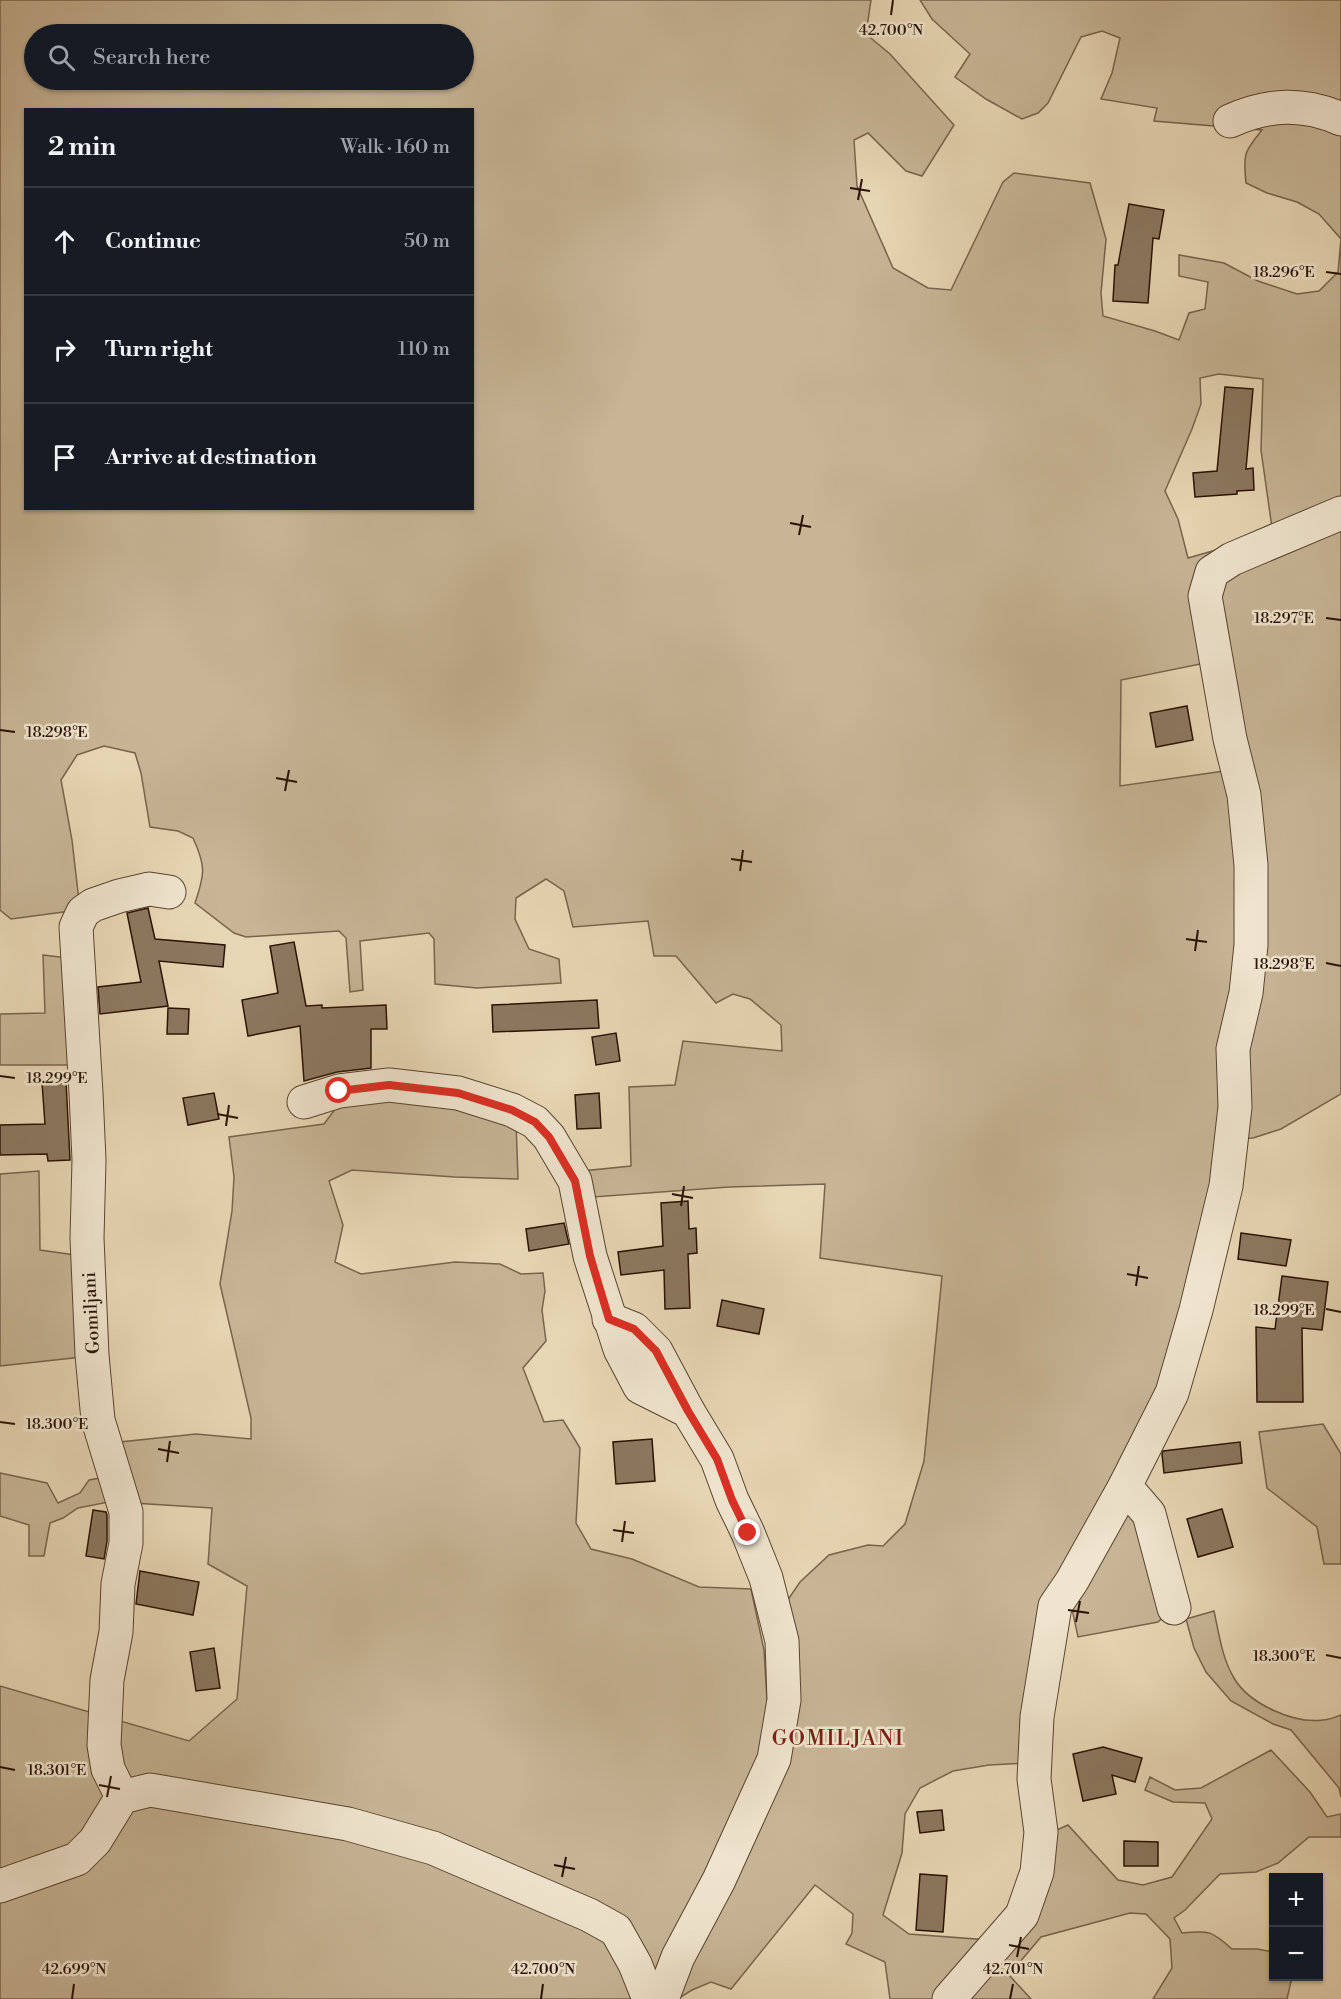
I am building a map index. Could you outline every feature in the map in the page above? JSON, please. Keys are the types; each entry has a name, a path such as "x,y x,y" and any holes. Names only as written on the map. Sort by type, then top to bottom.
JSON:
{"street":[{"path":"1230,121 1258,110 1306,107 1341,119"},
{"path":"949,1999 1022,1915 1030,1893 1037,1872 1041,1832 1034,1779 1037,1717 1055,1606 1072,1581 1125,1486 1172,1393 1196,1310 1226,1186 1235,1107 1233,1049 1246,993 1251,945 1251,865 1244,795 1230,739 1205,596 1212,572 1232,560 1341,513"},
{"name":"Gomiljani","path":"122,1797 108,1769 104,1745 107,1680 116,1632 118,1584 126,1543 126,1512 98,1420 92,1355 87,1238 86,1093 76,927 83,912 93,905 149,889 169,892"},
{"path":"304,1102 339,1091 389,1085 458,1093 512,1110 535,1122 549,1137 575,1181 590,1256 620,1349 640,1387 688,1411 717,1459 766,1578 782,1641 784,1700 774,1759 719,1880 678,1957 662,1999"},
{"path":"1125,1486 1149,1514 1174,1608"},
{"path":"0,1886 77,1858 95,1841 122,1797 150,1790 348,1824 433,1848 589,1914 615,1930 635,1964 649,1999"}],"shaded area":[{"path":"0,0 871,0 866,34 890,54 954,125 922,176 906,171 868,133 854,140 857,186 893,268 928,288 951,290 1003,182 1014,173 1090,183 1106,239 1101,293 1103,316 1179,340 1189,313 1205,309 1208,282 1179,276 1179,255 1224,263 1258,281 1297,294 1319,291 1338,272 1341,239 1341,1094 1281,1129 1253,1138 1221,1140 1161,1389 1098,1507 1026,1763 989,1765 953,1771 920,1788 905,1814 902,1853 883,1915 909,1934 989,1940 941,1999 890,1999 885,1962 846,1944 852,1933 853,1914 815,1885 731,1989 711,1982 681,1997 652,1981 643,1999 0,1999 0,1686 189,1741 237,1699 247,1586 208,1564 212,1508 133,1503 120,1442 196,1434 251,1439 251,1418 220,1284 232,1211 234,1177 229,1137 324,1124 342,1100 384,1095 453,1106 516,1122 518,1179 352,1170 329,1181 343,1225 335,1262 361,1274 455,1262 500,1264 521,1274 543,1273 545,1291 542,1310 546,1341 523,1368 544,1422 563,1420 580,1448 576,1523 591,1549 632,1559 699,1587 751,1589 764,1650 768,1716 787,1601 800,1582 829,1555 868,1545 883,1546 905,1524 924,1461 942,1276 820,1258 825,1184 729,1187 593,1197 582,1171 631,1166 629,1087 675,1085 683,1041 782,1051 781,1025 750,999 733,994 716,1003 676,956 654,956 648,921 573,927 564,891 546,879 516,898 515,919 529,949 559,959 561,983 477,988 435,984 434,939 429,933 360,941 363,990 350,992 346,938 339,931 246,937 234,933 195,903 203,870 193,838 178,831 150,827 141,773 135,753 104,746 77,755 61,780 72,840 79,901 71,911 11,919 0,910","holes":["1219,374 1263,379 1261,450 1272,528 1223,548 1188,558 1178,519 1165,491 1201,404 1200,378","1225,659 1224,771 1120,786 1121,680"]},
{"path":"920,0 1341,0 1341,239 1319,214 1297,202 1267,193 1246,183 1246,154 1251,143 1262,130 1154,121 1157,108 1101,99 1112,73 1120,38 1102,31 1081,37 1048,103 1038,113 1022,119 986,99 955,77 970,54 932,19"},
{"path":"43,955 68,958 77,1065 0,1065 0,1014 45,1013"},
{"path":"39,1171 40,1250 75,1255 82,1357 0,1366 0,1174"},
{"path":"1323,1424 1341,1454 1341,1564 1324,1564 1317,1527 1267,1488 1259,1432"},
{"path":"0,1473 47,1483 58,1503 80,1493 89,1480 106,1477 109,1502 78,1508 50,1523 44,1556 29,1556 29,1525 0,1516"},
{"path":"1131,1506 1165,1615 1158,1622 1078,1637 1070,1600"},
{"path":"1214,1611 1221,1646 1230,1670 1250,1696 1273,1710 1299,1719 1325,1720 1341,1715 1341,1797 1339,1788 1291,1730 1273,1724 1231,1701 1206,1672 1194,1648 1186,1619"},
{"path":"1271,1750 1310,1792 1327,1817 1341,1814 1341,1837 1309,1837 1278,1863 1256,1872 1220,1874 1185,1910 1174,1918 1182,1933 1210,1933 1220,1938 1232,1949 1269,1951 1269,1981 1291,1981 1287,1999 1153,1999 1172,1968 1170,1939 1146,1914 1130,1913 1041,1937 1009,1975 1031,1999 965,1999 1050,1833 1068,1825 1118,1880 1143,1885 1172,1877 1212,1819 1205,1803 1173,1802 1145,1790 1150,1777 1175,1790 1201,1788"}],"building":[{"path":"1129,204 1164,210 1159,239 1153,238 1148,303 1113,301 1115,265 1118,265"},
{"path":"1225,387 1253,389 1246,469 1253,468 1254,490 1237,491 1237,494 1195,497 1193,473 1217,471"},
{"path":"1187,706 1193,740 1156,747 1150,713"},
{"path":"148,908 155,939 225,945 223,967 159,961 168,1006 100,1014 98,987 141,982 127,913"},
{"path":"294,942 306,1006 322,1005 322,1008 386,1005 387,1029 371,1029 371,1068 337,1072 304,1081 300,1026 248,1036 242,1000 278,993 270,946"},
{"path":"597,1000 599,1028 493,1032 492,1005"},
{"path":"168,1008 189,1009 188,1034 167,1034"},
{"path":"616,1033 620,1061 596,1065 592,1037"},
{"path":"66,1081 70,1160 48,1161 47,1154 0,1155 0,1125 45,1124 42,1083"},
{"path":"214,1093 219,1119 188,1125 183,1098"},
{"path":"599,1093 601,1128 577,1129 575,1095"},
{"path":"688,1201 689,1229 696,1228 697,1253 688,1254 690,1308 665,1309 664,1270 621,1275 618,1252 663,1246 661,1203"},
{"path":"564,1223 569,1244 529,1251 526,1229"},
{"path":"1241,1233 1291,1240 1286,1266 1238,1259"},
{"path":"1282,1276 1328,1282 1322,1330 1302,1328 1303,1402 1257,1402 1256,1327 1275,1329"},
{"path":"722,1300 764,1309 759,1334 717,1326"},
{"path":"652,1439 655,1481 616,1484 613,1442"},
{"path":"1240,1442 1242,1463 1164,1473 1163,1451"},
{"path":"1222,1509 1233,1547 1198,1557 1187,1519"},
{"path":"93,1510 106,1512 107,1515 104,1559 86,1556"},
{"path":"140,1571 199,1582 193,1615 136,1604"},
{"path":"214,1648 220,1688 196,1691 190,1652"},
{"path":"1103,1747 1142,1758 1135,1782 1112,1775 1116,1794 1083,1801 1073,1754"},
{"path":"942,1810 944,1830 920,1833 917,1812"},
{"path":"1124,1841 1158,1842 1158,1866 1124,1866"},
{"path":"920,1874 947,1876 943,1932 916,1930"}],"district":[{"name":"GOMILJANI","path":"838,1738"}],"route":[{"path":"339,1091 389,1085 458,1093 512,1110 535,1122 549,1137 575,1181 590,1256 609,1319 634,1329 656,1351 717,1459 732,1500 748,1533"}]}
